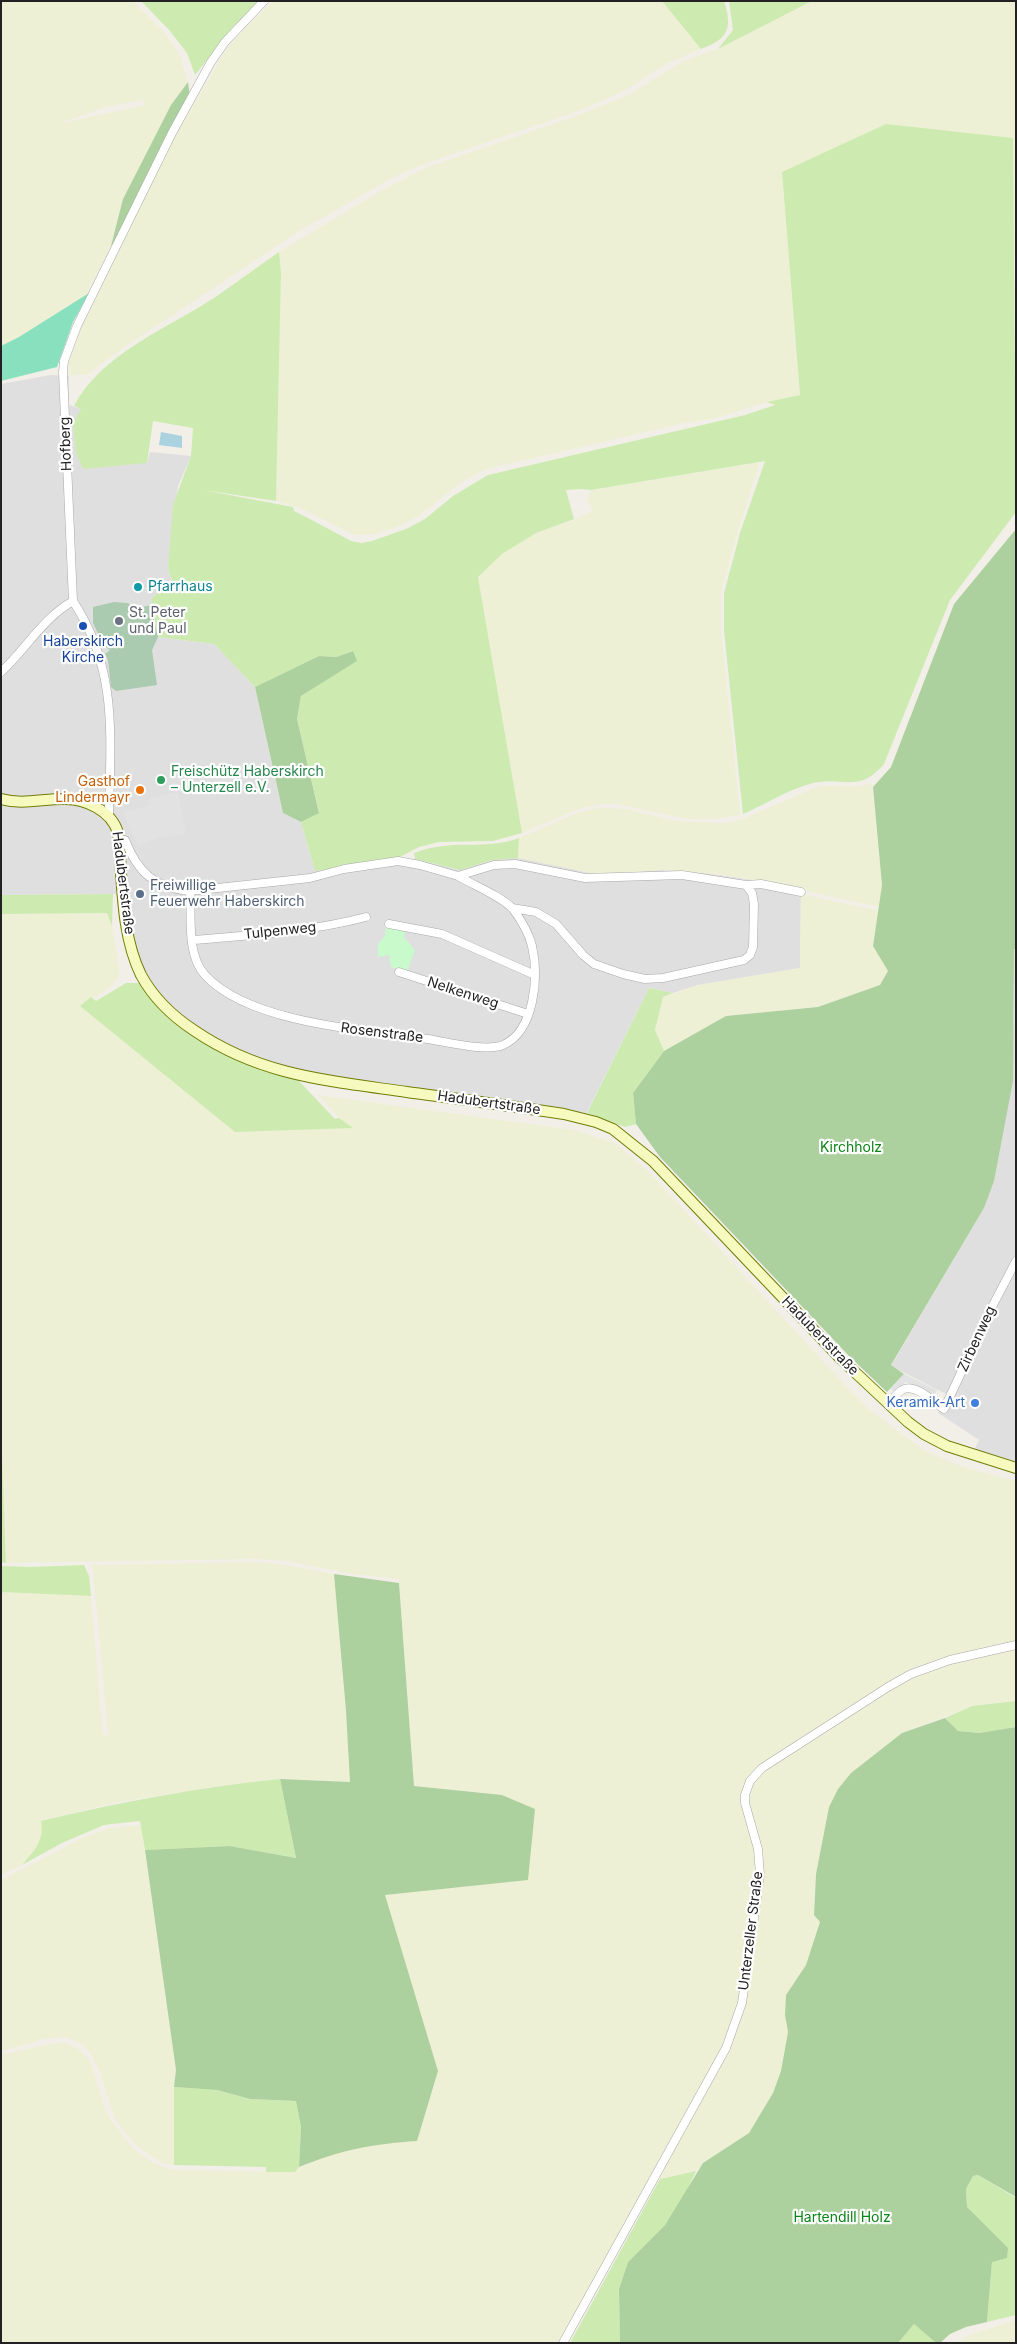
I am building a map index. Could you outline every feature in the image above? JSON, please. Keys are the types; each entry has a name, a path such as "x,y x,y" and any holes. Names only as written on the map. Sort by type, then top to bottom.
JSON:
{"street":[{"name":"Hofberg","path":"73,602 64,360 77,326 172,133 211,62 236,28 264,1"},
{"path":"1,672 61,608 73,602 86,622 100,654 108,696 112,745 109,817"},
{"name":"Hadubertstraße","path":"1,799 28,803 65,798 86,803 109,817 117,828 126,919 132,950 147,984 158,1002 175,1018 211,1042 241,1058 299,1076 564,1114 596,1122 614,1130 653,1161 842,1360 888,1405 924,1434 947,1446 1016,1468"},
{"name":"Rosenstraße","path":"119,840 126,840 141,869 153,880 171,890 190,892 310,878 344,868 390,862 414,864 458,876 512,908 536,912 556,924 583,955 604,969 654,979 744,960 750,955 754,904 752,893 746,885"},
{"path":"458,876 494,865 515,864 586,878 682,875 746,885 761,884 801,892"},
{"name":"Rosenstraße","path":"190,892 194,957 200,969 213,983 255,1006 333,1027 495,1046 510,1041 522,1027 528,1014 535,975 532,946 526,929 512,908"},
{"name":"Tulpenweg","path":"193,940 296,931 332,926 366,917"},
{"path":"389,924 442,934 535,975"},
{"name":"Nelkenweg","path":"398,972 528,1014"},
{"name":"Zirbenweg","path":"888,1405 902,1390 908,1388 917,1390 944,1409 993,1304 1016,1261"},
{"name":"Unterzeller Straße","path":"563,2343 726,2048 742,2003 760,1875 758,1849 745,1804 750,1780 762,1768 888,1686 912,1674 950,1660 1016,1644"}],"shaded area":[{"path":"51,375 69,376 69,405 81,409 147,463 150,452 191,456 178,486 168,569 173,584 162,589 151,599 158,637 214,644 255,687 283,813 301,822 315,871 388,859 415,859 460,870 492,860 512,857 539,861 590,873 608,874 661,870 690,871 801,889 800,968 698,985 673,993 649,988 584,1118 269,1068 175,1018 141,973 124,894 1,895 1,384"},
{"path":"178,792 186,833 158,838 138,846 123,812 149,806 148,799"},
{"path":"1014,950 1016,951 1016,1468 972,1455 979,1440 938,1413 946,1394 891,1366 984,1208 1014,1018"},
{"path":"904,1374 937,1390 935,1395 906,1382 895,1392 890,1389"}],"green space":[{"path":"1,1 133,1 164,32 179,54 188,82 171,105 123,199 111,246 88,290 89,293 19,337 1,346","holes":["143,100 146,105 58,124 106,107"]},
{"path":"141,1 259,1 233,27 195,75 187,53 170,31"},
{"path":"273,1 662,1 701,49 664,65 627,89 584,109 424,164 394,177 299,231 126,346 88,374 69,376 69,362 80,330 176,134 229,45"},
{"path":"662,1 724,1 728,19 726,32 723,37 701,49"},
{"path":"729,1 812,1 718,49 733,30"},
{"path":"812,1 1016,1 1016,350 1013,138 782,172 800,395 767,402 716,418 685,423 486,469 463,481 419,516 400,526 376,534 354,535 302,509 276,501 281,273 279,252 384,189 425,168 584,113 630,94 683,61 718,49"},
{"path":"188,82 190,97 115,242 111,246 123,199 171,105"},
{"path":"886,124 1013,138 1016,512 950,600 884,764 866,779 851,782 824,781 813,783 786,793 743,814 724,631 724,593 740,533 765,461 591,490 566,490 574,519 536,533 502,554 478,577 522,833 493,841 439,842 419,847 396,859 315,871 301,822 319,812 297,719 301,696 356,661 352,651 336,657 319,656 255,687 214,644 158,637 151,599 162,589 173,584 168,569 173,505 191,456 193,428 153,421 147,463 83,469 76,453 73,423 81,409 74,406 86,388 118,357 136,344 214,298 279,252 281,273 276,501 203,490 293,507 294,511 351,541 362,543 372,541 406,529 425,519 453,496 488,475 745,415 775,405 767,402 800,395 782,172"},
{"path":"89,293 73,322 57,367 1,381 1,346 19,337"},
{"path":"760,462 721,592 721,631 740,815 714,819 687,819 617,804 602,804 579,809 522,833 478,577 502,554 536,533 593,511 587,500 591,490"},
{"name":"Kirchholz","path":"1016,529 1016,948 1014,950 1013,1081 994,1181 984,1208 891,1365 904,1374 887,1392 849,1356 660,1157 636,1124 633,1093 664,1051 726,1016 818,1007 880,985 888,971 873,946 882,885 873,787 891,767 954,604"},
{"path":"114,602 127,603 138,608 151,605 158,637 152,650 157,685 116,691 111,687 108,660 105,654 110,650 104,646 93,623 93,607"},
{"path":"353,651 357,661 301,696 297,719 319,813 301,822 283,813 255,687 319,656 336,657"},
{"path":"872,783 882,885 879,907 760,881 716,874 661,870 608,874 590,873 518,858 519,838 580,812 597,808 627,809 674,821 726,823 743,819 814,788 823,786 861,786"},
{"path":"519,838 518,858 492,860 460,870 415,859 414,853 441,846 493,844"},
{"path":"113,894 112,926 107,913 1,914 1,895"},
{"path":"801,894 879,911 873,946 889,971 880,985 818,1007 726,1016 664,1051 655,1030 663,997 698,985 800,968"},
{"path":"107,913 112,926 120,974 112,986 80,1006 352,1128 339,1118 318,1095 574,1130 615,1143 647,1170 871,1411 926,1452 964,1467 1016,1481 1016,1641 919,1667 747,1780 744,1784 740,1803 755,1849 756,1875 738,2002 723,2047 558,2343 1,2343 1,2055 54,2043 66,2043 77,2048 90,2060 105,2109 114,2124 133,2148 153,2163 173,2170 295,2172 299,2168 333,2153 378,2143 417,2140 438,2071 384,1895 528,1880 502,1795 414,1786 399,1579 352,1574 286,1561 256,1559 6,1563 1,1427 1,914"},
{"path":"389,925 406,928 404,937 415,950 407,972 391,967 389,955 378,957 378,944 385,936 386,927"},
{"path":"126,983 139,983 157,1004 240,1061 298,1080 335,1119 339,1118 353,1128 235,1132 80,1006 91,997 96,1001"},
{"path":"649,988 673,993 663,997 655,1030 664,1051 633,1093 636,1124 625,1127 587,1113"},
{"path":"1,1427 6,1563 1,1562"},
{"path":"256,1562 286,1565 334,1574 350,1782 281,1779 224,1785 114,1803 42,1821 43,1828 40,1844 22,1865 1,1875 1,1592 91,1596 103,1735 108,1735 91,1565"},
{"path":"84,1565 89,1576 91,1596 1,1592 1,1566"},
{"path":"334,1574 399,1583 414,1786 502,1795 535,1809 528,1880 385,1895 438,2071 417,2141 357,2149 329,2156 299,2167 301,2127 296,2101 250,2099 217,2090 174,2087 176,2070 145,1850 230,1846 296,1858 280,1779 350,1782"},
{"path":"1016,1647 1016,1701 972,1706 902,1733 851,1773 829,1807 816,1874 814,1915 820,1922 806,1965 786,1995 785,2015 788,2032 781,2071 773,2093 749,2133 703,2163 696,2171 659,2179 729,2048 745,2003 762,1875 761,1848 749,1799 756,1777 913,1676 951,1662"},
{"path":"1016,1701 1016,1727 979,1733 957,1731 945,1718 972,1706"},
{"name":"Hartendill Holz","path":"945,1718 958,1731 979,1733 1016,1727 1016,2197 978,2175 973,2176 966,2189 967,2207 1008,2248 1007,2258 992,2262 987,2322 966,2327 950,2334 940,2343 936,2343 914,2324 898,2343 620,2343 619,2289 628,2262 665,2225 703,2163 749,2133 773,2093 781,2071 788,2032 785,2015 786,1995 806,1965 820,1922 814,1915 816,1874 829,1807 838,1789 851,1773 902,1733"},
{"path":"280,1779 296,1858 230,1846 145,1850 140,1821 104,1825 62,1843 22,1865 38,1845 42,1828 41,1821 160,1796"},
{"path":"141,1825 176,2070 174,2165 164,2164 152,2157 136,2145 124,2131 115,2119 100,2073 91,2054 82,2044 65,2037 45,2039 1,2051 1,1880 82,1838 110,1828"},
{"path":"174,2087 217,2090 250,2099 296,2101 301,2127 299,2167 295,2172 266,2172 266,2167 174,2165"},
{"path":"696,2171 686,2192 665,2225 628,2262 619,2289 620,2343 570,2343 660,2179"},
{"path":"978,2175 1016,2198 1016,2315 987,2322 992,2262 978,2219 967,2207 966,2189 973,2176"},
{"path":"1016,2320 1016,2343 957,2343 969,2335"},
{"path":"914,2324 936,2343 898,2343"}],"water":[{"path":"161,432 182,436 182,448 159,445"}],"place":[{"name":"Pfarrhaus","path":"138,587"},
{"name":"St. Peter und Paul","path":"119,621"},
{"name":"Haberskirch Kirche","path":"83,626"},
{"name":"Freischütz Haberskirch – Unterzell e.V.","path":"161,780"},
{"name":"Gasthof Lindermayr","path":"140,790"},
{"name":"Freiwillige Feuerwehr Haberskirch","path":"140,894"},
{"name":"Keramik-Art","path":"975,1403"}]}
